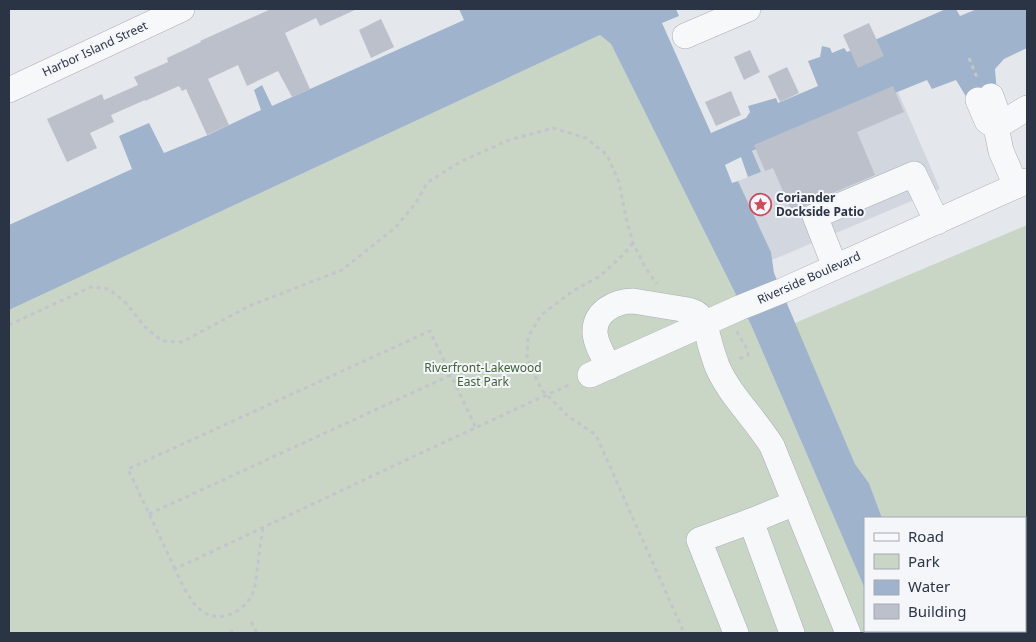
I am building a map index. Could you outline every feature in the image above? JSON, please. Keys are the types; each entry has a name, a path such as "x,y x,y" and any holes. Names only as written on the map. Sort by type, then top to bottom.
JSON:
{"street":[{"name":"Harbor Island Street","path":"9,90 182,9"},
{"path":"685,36 748,9"},
{"path":"985,98 998,114 996,127 1001,151 1022,184"},
{"path":"996,127 1027,108"},
{"path":"835,267 815,216 914,174 937,222"},
{"name":"Riverside Boulevard","path":"599,371 1022,184"},
{"path":"599,371 595,334 600,317 611,306 626,301 633,301 697,313 704,324 712,354 728,386 772,446 848,633"},
{"path":"736,633 699,540 796,503"},
{"path":"751,521 792,633"}],"path":[{"path":"9,325 91,287 109,289 128,304 144,326 162,341 182,342 249,306 342,270 396,227 415,204 428,182 460,162 509,140 553,128 586,138 608,155 619,182 633,243 645,267 672,307"},
{"path":"633,243 600,276 573,291 541,315 528,337 528,358 541,389 568,416 596,435 684,633"},
{"path":"263,528 253,592 250,598 234,613 226,616 216,617 207,614 189,598 128,469 430,331 476,428"},
{"path":"175,569 599,371"},
{"path":"149,514 451,375"},
{"path":"251,622 257,633"}],"shaded area":[{"path":"898,92 940,189 772,260 771,252 738,181 761,172 751,152"}],"green space":[{"name":"Riverfront-Lakewood East Park","path":"600,35 611,44 751,325 864,587 864,632 888,633 9,633 9,310"},
{"path":"1027,225 1027,633 934,633 1026,632 1026,517 882,517 869,483 855,464 795,323"}],"water":[{"path":"459,9 676,9 679,16 662,23 711,133 746,118 750,112 748,106 776,98 778,103 818,86 808,61 820,57 822,46 830,48 832,53 844,48 847,52 946,9 956,9 960,16 977,9 1027,9 1027,48 1004,59 995,69 997,94 970,103 956,80 932,89 927,80 752,151 761,172 748,177 741,157 725,165 732,183 738,181 771,252 774,273 855,464 869,483 882,517 864,517 864,587 751,325 611,44 600,35 9,310 9,225 132,169 119,136 149,123 164,153 261,110 254,90 262,85 272,106 464,20"},
{"path":"887,632 934,633 888,633"}],"building":[{"path":"271,9 357,9 320,26 316,18 285,33 310,89 292,97 278,71 247,86 238,65 208,79 229,125 207,135 186,89 182,91 179,86 111,115 114,122 90,133 97,148 67,162 47,119 102,94 104,100 138,85 134,77 168,62 167,58"},
{"path":"381,19 394,47 371,58 359,30"},
{"path":"869,23 884,56 858,68 843,35"},
{"path":"750,50 760,72 744,80 734,57"},
{"path":"787,67 799,93 780,102 768,76"},
{"path":"893,86 904,112 857,132 875,175 792,212 773,168 765,171 754,145"},
{"path":"731,91 741,115 716,126 705,102"}],"place":[{"name":"Coriander Dockside Patio","path":"760,205"}]}
